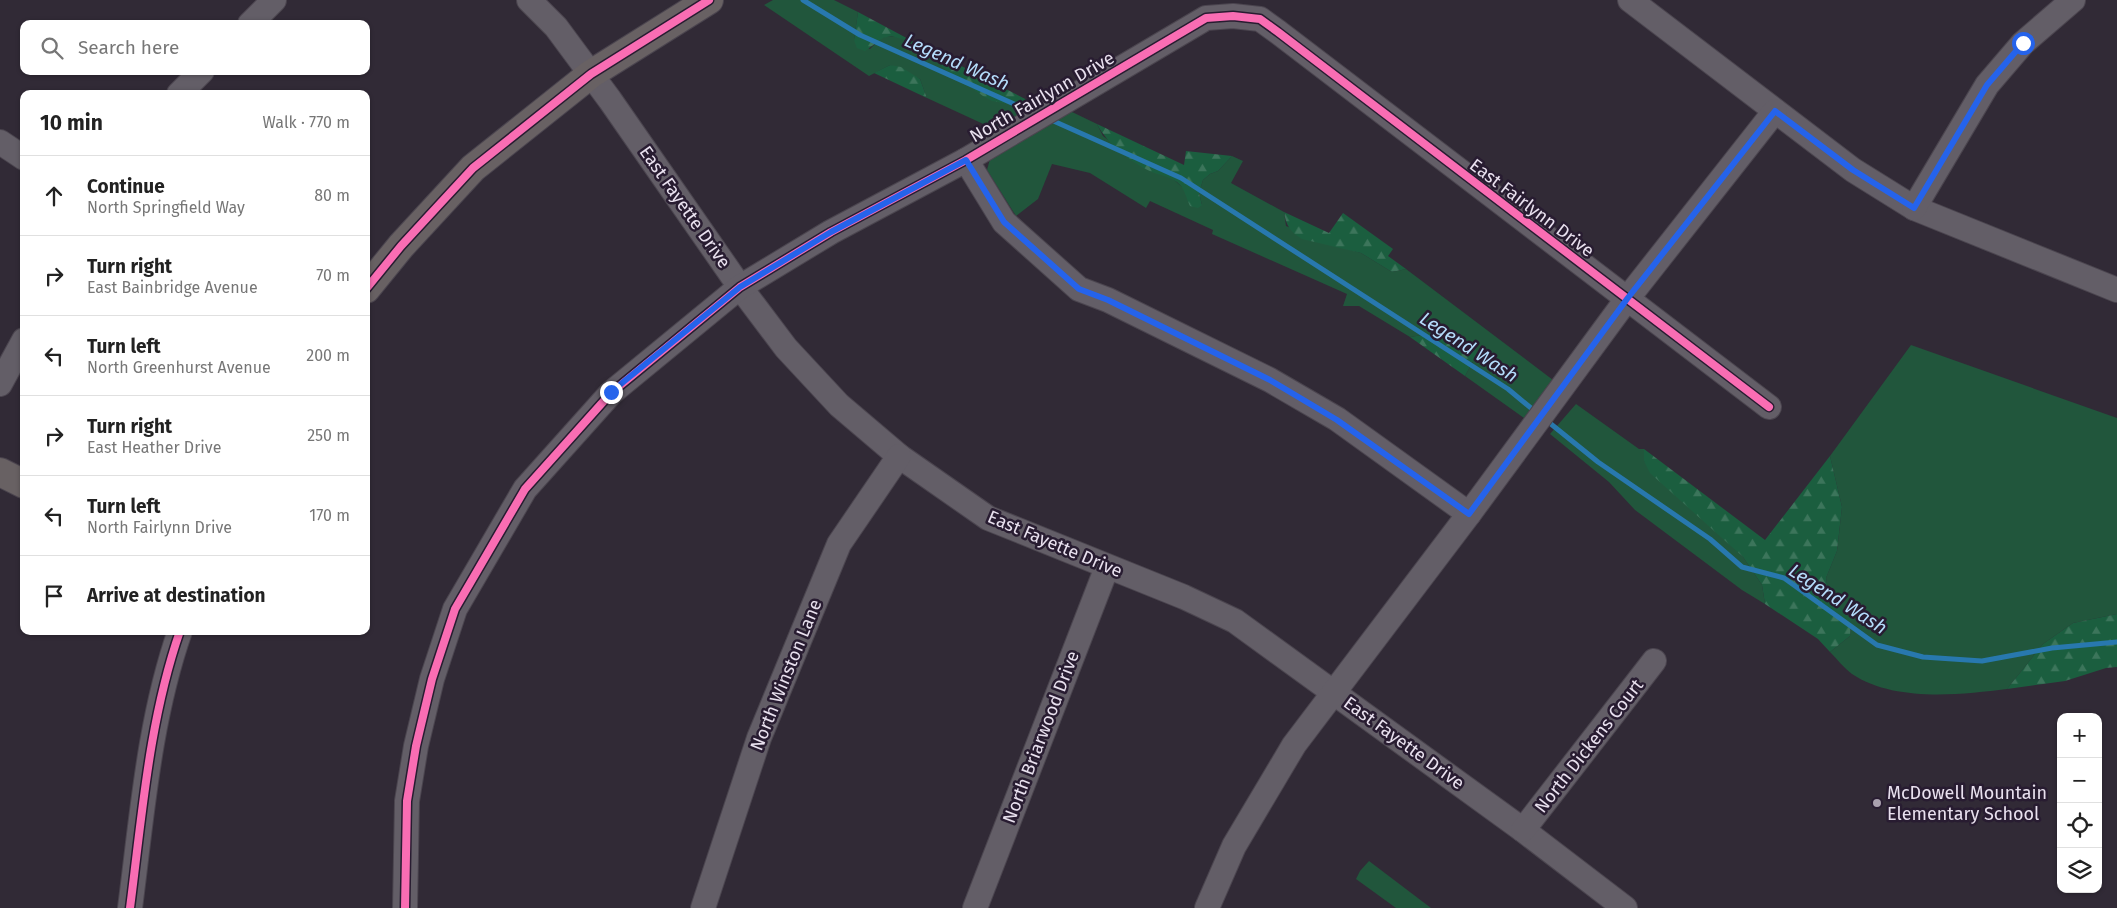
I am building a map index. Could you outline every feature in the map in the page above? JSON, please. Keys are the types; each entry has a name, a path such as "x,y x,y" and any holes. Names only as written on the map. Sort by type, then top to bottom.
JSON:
{"main road":[{"path":"370,284 400,246 473,168 591,74 709,0"},
{"path":"0,472 20,482"}],"street":[{"path":"254,20 274,0"},
{"name":"East Fayette Drive","path":"529,0 556,28 591,74 740,287 786,348 839,405 899,456 988,518 1184,597 1235,621 1524,830 1621,906"},
{"path":"1630,0 1853,170 1914,208 2117,290"},
{"path":"1914,208 1987,85 2023,43 2073,0"},
{"name":"North Fairlynn Drive","path":"405,908 406,801 416,746 432,679 455,609 525,489 611,392 740,287 831,232 966,160 1206,18 1233,16 1260,19 1278,32"},
{"name":"East Fairlynn Drive","path":"1278,32 1769,407"},
{"path":"183,90 198,75"},
{"path":"1207,908 1234,846 1294,745 1469,514 1627,299 1775,111"},
{"path":"0,142 20,155"},
{"path":"966,160 1004,222 1079,289 1108,300 1270,380 1337,420 1469,514"},
{"path":"0,384 20,347"},
{"name":"North Winston Lane","path":"703,908 759,738 840,544 899,456"},
{"name":"North Briarwood Drive","path":"976,908 1107,566"},
{"path":"130,908 152,751 169,666 179,635"},
{"name":"North Dickens Court","path":"1524,830 1654,661"}],"green space":[{"path":"773,0 834,0 858,12 854,40 870,49 882,38 888,36 902,38 938,54 943,67 1009,104 1033,103 1060,117 1070,111 1097,124 1103,136 1151,171 1172,178 1202,205 1199,193 1203,180 1210,174 1218,171 1232,156 1243,161 1231,183 1284,212 1286,226 1334,245 1361,253 1392,272 1406,269 1553,380 1524,418 1465,376 1476,356 1476,346 1435,333 1410,337 1359,306 1343,306 1347,294 1212,234 1213,230 1150,201 1146,208 1090,173 1052,164 1038,199 1016,216 987,170 991,155 1018,140 927,98 920,79 890,65 869,76 764,5"},
{"path":"858,12 914,42 891,36 883,38 865,51 857,48 854,40"},
{"path":"938,54 1033,103 1009,104 992,101 942,67"},
{"path":"890,65 901,67 920,79 927,98 874,73"},
{"path":"1097,124 1184,165 1186,151 1232,156 1218,171 1210,174 1203,180 1199,193 1202,205 1198,208 1190,206 1177,182 1136,164 1107,139"},
{"path":"1284,212 1329,233 1343,213 1393,249 1388,256 1406,269 1392,272 1361,253 1302,239 1289,228"},
{"path":"1435,333 1466,339 1476,346 1476,356 1465,376 1410,337"},
{"path":"1911,345 2117,418 2117,614 2073,623 2043,644 2007,689 1968,693 1927,694 1887,689 1869,683 1852,674 1830,652 1850,636 1851,619 1829,596 1826,578 1837,551 1842,507 1830,456"},
{"path":"1576,404 1639,449 1644,449 1644,461 1743,557 1762,585 1765,604 1742,590 1635,510 1609,482 1550,434"},
{"path":"1644,449 1765,540 1830,456 1842,507 1837,551 1826,578 1829,596 1851,619 1850,636 1830,652 1818,639 1765,604 1762,585 1743,557 1650,473 1644,461"},
{"path":"2117,614 2117,667 2106,668 2065,681 2007,689 2043,644 2073,623"},
{"path":"1369,861 1431,908 1396,908 1356,879"}],"waterway":[{"name":"Legend Wash","path":"803,0 860,35 1032,112"},
{"name":"Legend Wash","path":"1049,119 1181,178 1508,389 1537,413"},
{"name":"Legend Wash","path":"1546,420 1598,462 1710,539 1742,567 1784,578 1877,645 1923,657 1982,661 2052,648 2117,642"}],"cycle path":[{"path":"370,284 401,246 473,168 591,74 709,0"},
{"path":"405,908 407,801 416,746 432,679 455,609 525,489 611,393 740,287 831,232 966,160 1206,18 1233,16 1260,19 1769,407"},
{"path":"130,908 154,733 169,665 179,635"}],"place":[{"name":"McDowell Mountain Elementary School","path":"1877,803"}],"route":[{"path":"611,392 740,287 831,232 966,160 1004,222 1079,289 1108,300 1270,380 1337,420 1469,514 1627,299 1775,111 1853,170 1914,208 1987,85 2023,43"}]}
